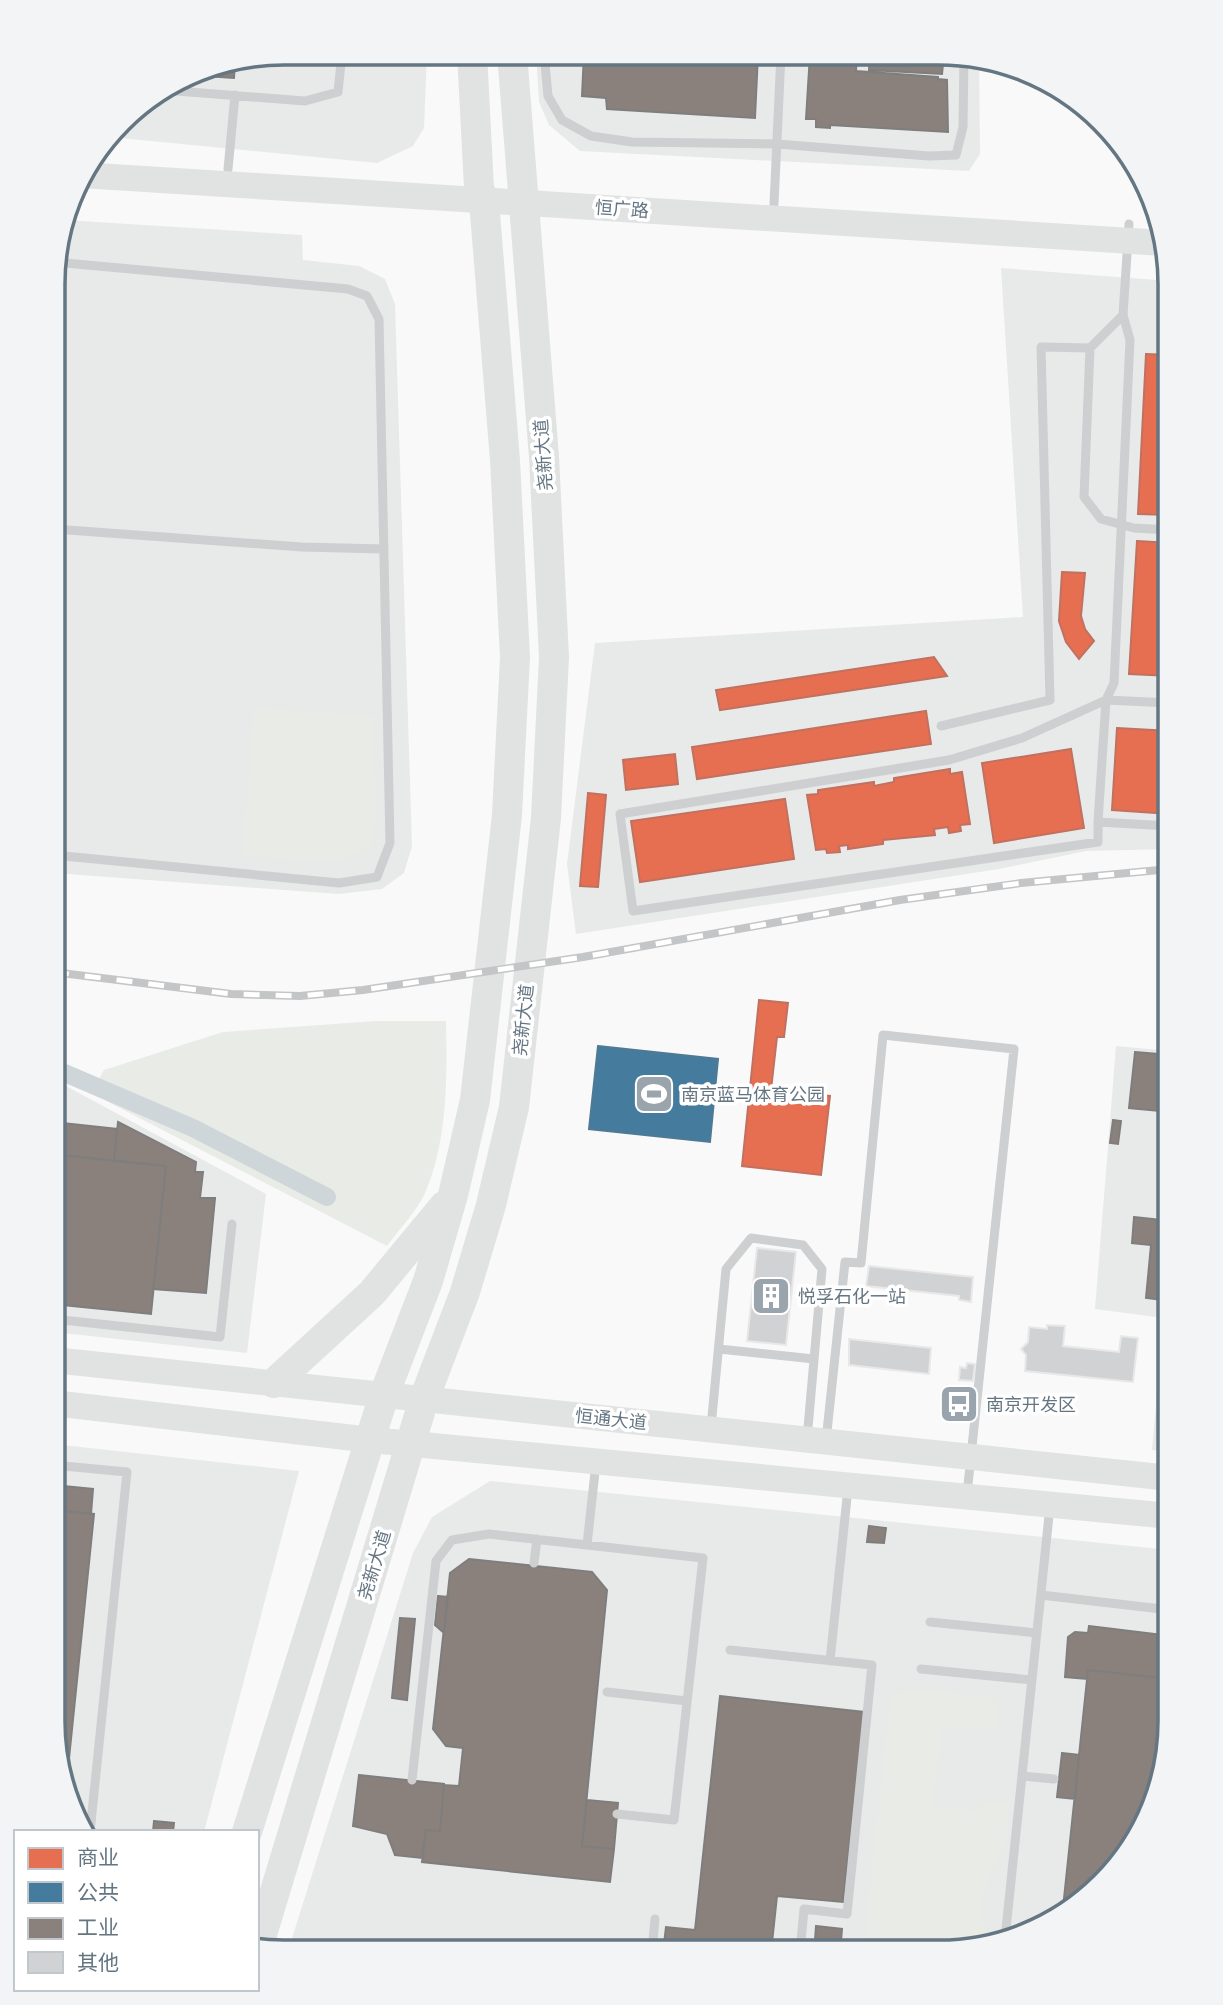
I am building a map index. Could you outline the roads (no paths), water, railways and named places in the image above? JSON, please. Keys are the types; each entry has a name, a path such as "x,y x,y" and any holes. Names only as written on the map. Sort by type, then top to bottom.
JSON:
{"main road":[{"path":"248,1830 384,1395 428,1281 453,1195 475,1100 507,814 513,729 513,594 473,65"},
{"name":"尧新大道","path":"261,1938 424,1399 469,1280 491,1205 514,1107 546,818 552,731 552,605 513,65"},
{"name":"恒广路","path":"103,161 228,169 522,197 1128,232 1151,228"},
{"name":"恒广路","path":"94,176 482,194"},
{"name":"恒广路","path":"522,197 774,204 1128,232 1154,240"},
{"path":"274,1383 372,1293 453,1195"},
{"name":"恒通大道","path":"65,1361 1158,1477"},
{"path":"65,1404 371,1440 1158,1515"}],"lane":[{"path":"180,91 305,101 338,92 341,65"},
{"path":"545,65 548,96 562,120 591,136 632,142 777,144 929,156 956,155 963,127 964,67"},
{"path":"774,204 781,65"},
{"path":"228,169 235,95"},
{"path":"1128,232 1123,315 1130,340 1114,683 1107,700 1098,842 633,911 620,814 949,760 1022,738 1107,700 1158,702"},
{"path":"65,856 339,883 377,877 390,843 379,319 367,296 348,289 66,263"},
{"path":"1123,315 1090,348 1084,497 1101,519 1135,528 1158,529"},
{"path":"940,726 1050,700 1041,347 1090,348"},
{"path":"65,530 302,547 384,549"},
{"path":"1098,822 1158,825"},
{"path":"816,1441 845,1262 861,1264 883,1035 1014,1049 967,1496"},
{"path":"65,1320 220,1337 232,1224"},
{"path":"711,1430 726,1269 751,1238 803,1245 822,1269 814,1359 816,1441"},
{"path":"719,1349 814,1359"},
{"path":"587,1545 597,1461"},
{"path":"65,1466 127,1472 91,1825"},
{"path":"830,1661 848,1484"},
{"path":"1007,1930 1050,1504"},
{"path":"412,1780 436,1561 452,1541 489,1534 703,1558 674,1820 617,1814"},
{"path":"534,1563 537,1539"},
{"path":"1041,1595 1158,1609"},
{"path":"930,1622 1037,1633"},
{"path":"730,1650 872,1665 847,1914 804,1909 801,1940"},
{"path":"921,1669 1032,1680"},
{"path":"607,1692 687,1701"},
{"path":"1022,1776 1054,1779"},
{"path":"653,1940 655,1919"}],"waterway":[{"path":"65,1073 193,1128 327,1197"}],"railway":[{"path":"65,973 231,994 300,996 363,990 583,957 900,900 1021,883 1158,870"}],"place":[{"name":"南京蓝马体育公园","path":"654,1094"},
{"name":"悦孚石化一站","path":"771,1296"},
{"name":"南京开发区","path":"959,1404"}]}
